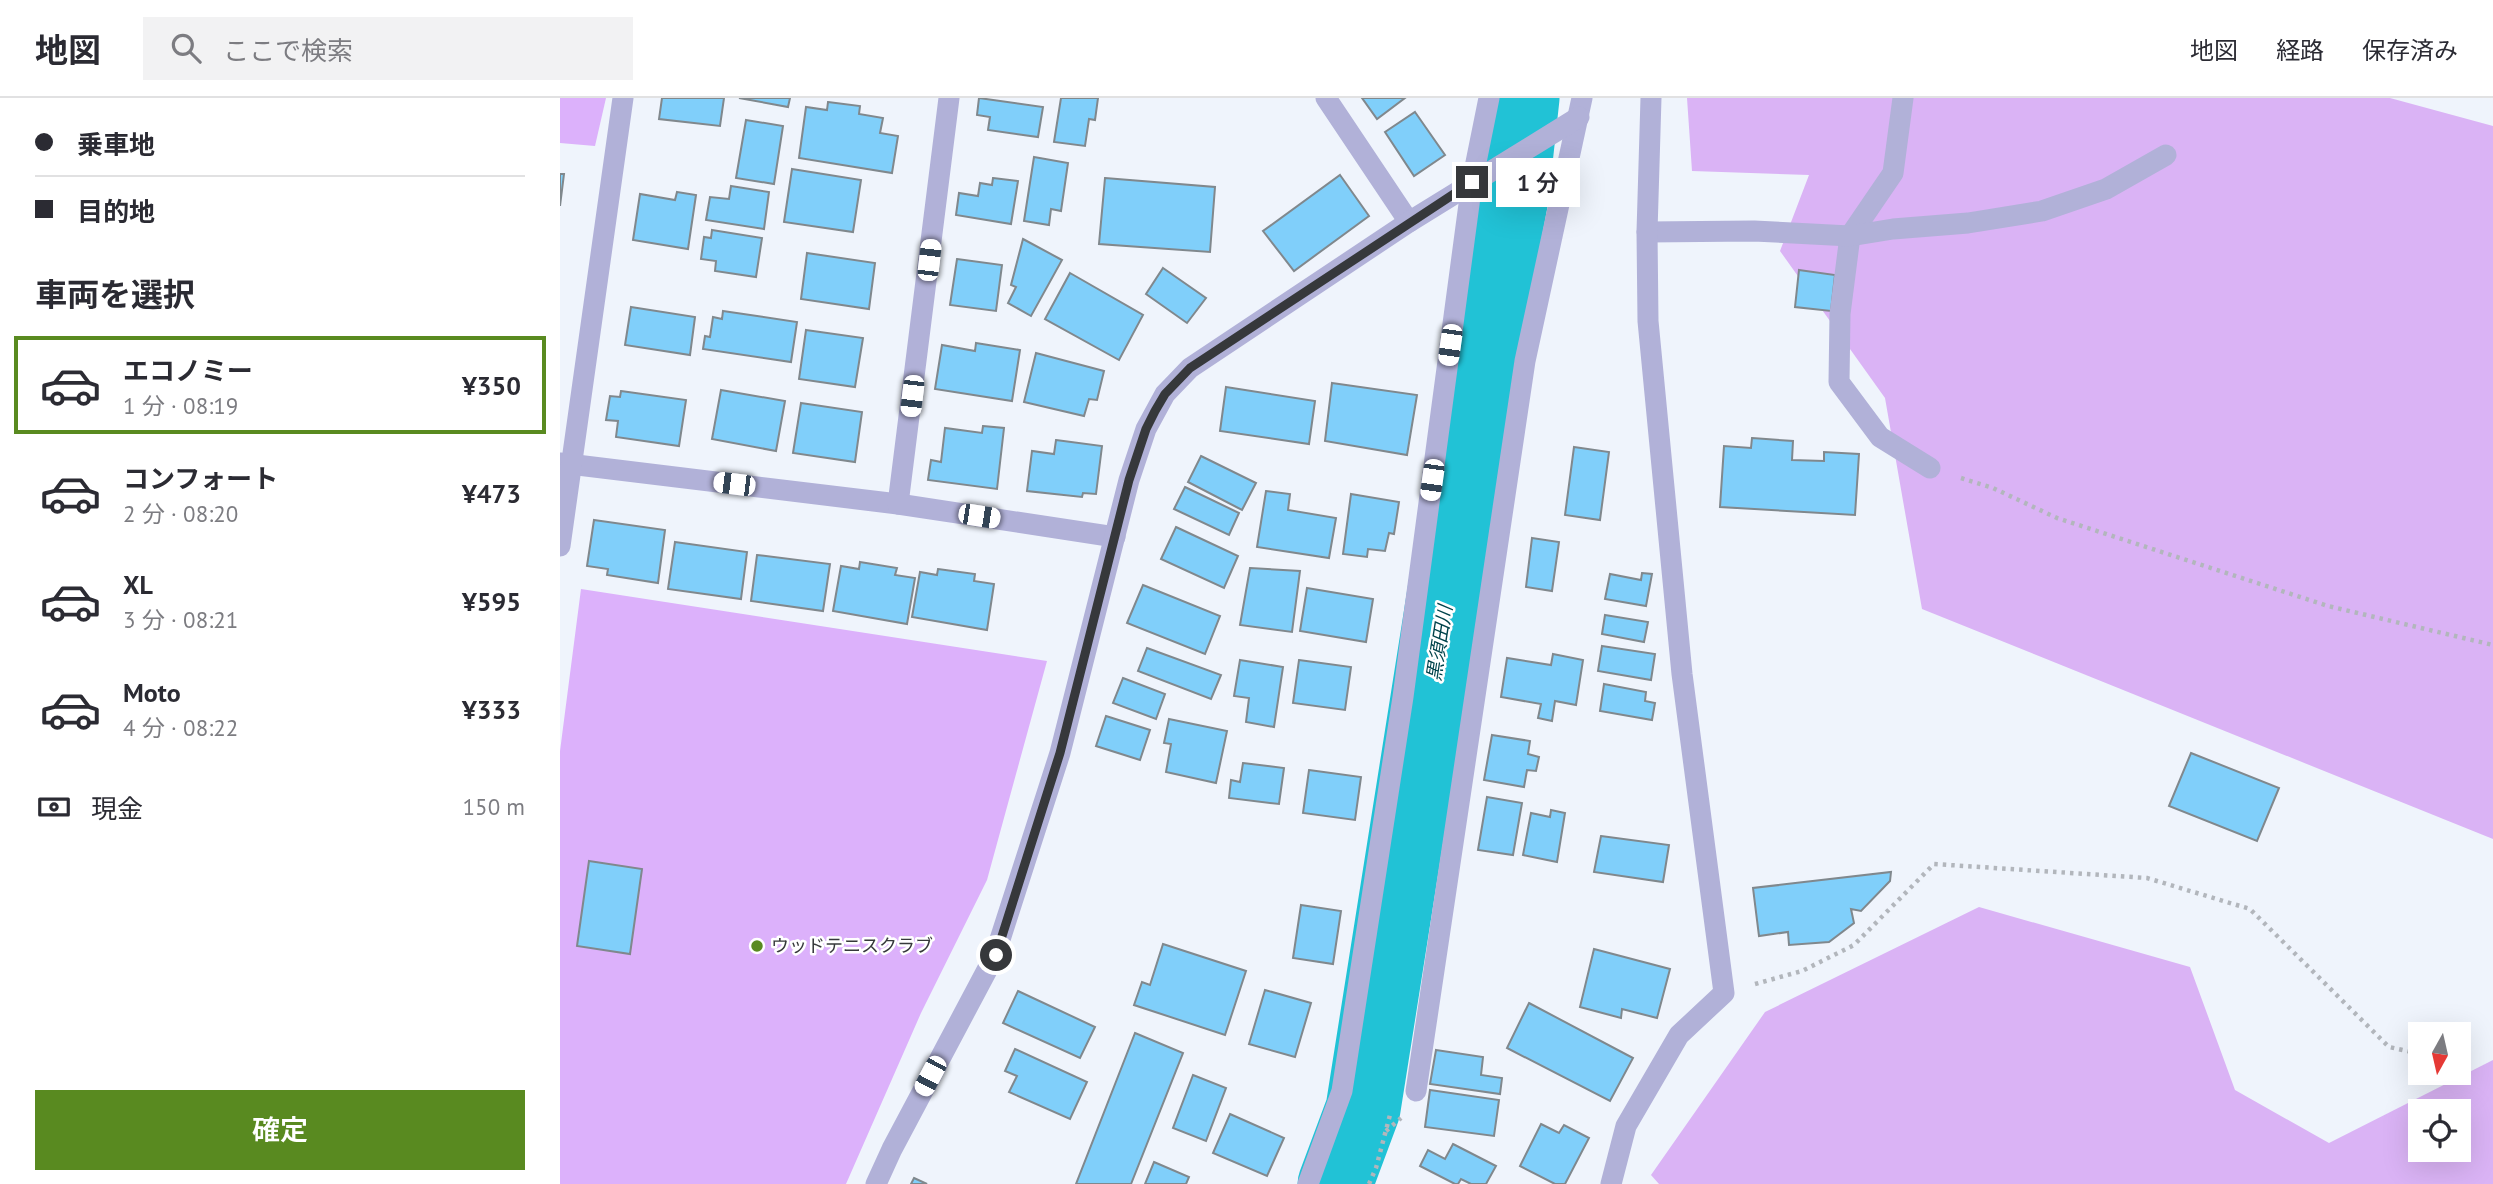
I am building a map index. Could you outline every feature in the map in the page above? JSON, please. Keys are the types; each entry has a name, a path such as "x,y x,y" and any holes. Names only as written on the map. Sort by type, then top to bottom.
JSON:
{"street":[{"path":"560,546 565,464 623,98"},
{"path":"898,504 949,98"},
{"path":"1326,98 1409,222"},
{"path":"1308,1184 1342,1091 1403,697 1489,98"},
{"path":"1611,1184 1626,1126 1679,1035 1724,993 1682,674 1648,321 1647,232 1651,98"},
{"path":"1903,98 1893,173 1850,236 1840,314 1839,382 1880,437 1930,468"},
{"path":"876,1184 996,955 1060,753 1129,480 1146,429 1165,394 1190,368 1409,222 1550,134 1580,108"},
{"path":"1416,1091 1525,361 1580,108"},
{"path":"1647,232 1754,231 1850,236 1893,229 1968,223 2042,211 2106,189 2166,155"},
{"path":"565,464 898,504 1115,537"}],"path":[{"path":"1930,468 1993,488 2057,518 2328,606 2493,645"},
{"path":"1724,993 1802,971 1854,945 1934,864 2147,878 2250,909 2389,1048 2408,1052"}],"shaded area":[{"path":"560,98 606,98 595,146 560,143"},
{"path":"1687,98 2390,98 2493,126 2493,839 1922,609 1885,398 1780,251 1809,175 1692,171"},
{"name":"ウッドテニスクラブ","path":"581,589 1047,661 987,880 921,1013 846,1184 560,1184 560,751"},
{"path":"1979,907 2190,967 2235,1090 2329,1143 2408,1103 2408,1162 2471,1162 2471,1099 2416,1099 2444,1085 2471,1085 2471,1071 2493,1060 2493,1184 1659,1184 1651,1175 1765,1012"}],"building":[{"path":"662,98 724,98 720,126 659,119"},
{"path":"739,98 790,98 788,107"},
{"path":"979,98 1043,107 1038,137 988,130 990,117 977,115"},
{"path":"1061,98 1098,98 1095,120 1089,119 1085,146 1054,142"},
{"path":"1362,98 1405,98 1377,119"},
{"path":"828,102 860,106 859,114 883,118 880,133 898,136 892,173 799,158 806,107 827,110"},
{"path":"1415,112 1445,155 1414,176 1385,132"},
{"path":"746,120 783,126 774,184 736,178"},
{"path":"1034,157 1068,163 1061,211 1051,209 1049,225 1024,221"},
{"path":"792,169 861,180 853,232 784,222"},
{"path":"560,174 564,174 560,206"},
{"path":"1340,175 1369,216 1294,271 1263,231"},
{"path":"993,178 1018,181 1011,224 956,215 959,193 978,196 980,183 992,185"},
{"path":"1105,178 1215,187 1210,252 1099,244"},
{"path":"731,186 769,192 764,229 706,220 710,197 729,199"},
{"path":"677,192 696,195 688,249 633,240 640,194 675,200"},
{"path":"712,230 762,238 756,277 715,271 716,261 701,259 704,237 711,238"},
{"path":"1023,239 1062,260 1031,316 1008,303 1016,287 1011,285"},
{"path":"807,253 875,263 869,309 801,299"},
{"path":"957,259 1002,265 996,311 950,305"},
{"path":"1163,268 1206,298 1187,323 1146,294"},
{"path":"1799,270 1835,275 1831,311 1795,307"},
{"path":"1070,273 1143,315 1119,360 1045,319"},
{"path":"631,307 695,317 690,355 625,345"},
{"path":"723,311 797,322 791,362 703,349 705,336 710,337 713,317 722,319"},
{"path":"806,330 863,338 855,387 799,379"},
{"path":"976,343 1020,350 1012,401 935,389 942,345 975,351"},
{"path":"1036,353 1104,371 1097,400 1089,399 1084,416 1024,402"},
{"path":"1332,383 1417,395 1407,455 1325,441"},
{"path":"1226,387 1315,401 1309,444 1220,431"},
{"path":"721,390 785,401 776,451 712,439"},
{"path":"621,391 686,400 679,446 616,437 618,421 606,420 610,396 620,397"},
{"path":"801,403 862,412 855,462 793,453"},
{"path":"983,426 1004,428 997,489 928,480 931,460 941,462 945,428 982,433"},
{"path":"1752,438 1793,441 1792,460 1824,461 1824,452 1859,454 1855,515 1720,507 1724,446 1751,448"},
{"path":"1056,440 1102,446 1096,494 1083,493 1082,497 1027,491 1032,451 1054,454"},
{"path":"1574,447 1609,452 1600,520 1565,515"},
{"path":"1201,456 1256,483 1242,510 1188,482"},
{"path":"1185,487 1239,513 1229,535 1174,509"},
{"path":"1266,491 1290,494 1288,510 1336,518 1329,558 1257,547"},
{"path":"1351,494 1399,502 1394,534 1389,533 1385,551 1368,549 1367,557 1343,554"},
{"path":"594,520 665,530 658,583 607,575 608,569 587,566"},
{"path":"1176,527 1238,556 1224,588 1161,559"},
{"path":"1532,538 1559,542 1552,591 1526,587"},
{"path":"675,542 747,552 741,599 668,589"},
{"path":"757,555 830,564 823,611 751,601"},
{"path":"860,562 897,568 895,575 915,578 907,624 833,611 841,566 859,569"},
{"path":"1250,568 1300,571 1292,632 1240,625"},
{"path":"938,569 975,574 974,581 994,584 987,630 912,617 920,572 937,575"},
{"path":"1642,573 1652,574 1646,606 1605,599 1610,574 1641,580"},
{"path":"1143,585 1220,616 1205,654 1127,623"},
{"path":"1307,588 1373,599 1366,642 1300,631"},
{"path":"1605,615 1648,622 1644,642 1602,634"},
{"path":"1602,646 1655,654 1651,680 1598,671"},
{"path":"1147,648 1221,675 1211,699 1138,671"},
{"path":"1553,654 1583,660 1576,705 1555,701 1552,721 1538,718 1541,704 1501,697 1507,658 1551,665"},
{"path":"1240,660 1283,667 1274,727 1246,722 1249,698 1234,696"},
{"path":"1299,660 1351,667 1345,710 1293,703"},
{"path":"1123,678 1165,694 1156,719 1113,703"},
{"path":"1604,684 1646,692 1645,701 1655,703 1652,720 1600,711"},
{"path":"1106,716 1150,730 1140,760 1096,746"},
{"path":"1169,719 1227,731 1216,783 1166,772 1171,744 1164,743"},
{"path":"1492,735 1530,741 1528,754 1539,757 1536,771 1527,770 1524,787 1484,780"},
{"path":"2191,753 2279,788 2257,841 2169,806"},
{"path":"1243,763 1284,768 1279,804 1229,798 1231,780 1240,782"},
{"path":"1309,770 1361,777 1355,820 1303,813"},
{"path":"1487,797 1522,803 1513,855 1478,850"},
{"path":"1551,810 1565,813 1557,862 1523,855 1531,813 1550,817"},
{"path":"1601,836 1669,845 1663,882 1594,872"},
{"path":"589,861 642,869 630,954 577,946"},
{"path":"1891,872 1890,881 1861,911 1851,909 1854,923 1829,942 1789,945 1788,932 1759,936 1753,888"},
{"path":"1301,905 1341,911 1333,964 1293,958"},
{"path":"1163,944 1246,971 1225,1035 1134,1005 1142,982 1150,985"},
{"path":"1594,949 1670,969 1657,1018 1622,1009 1621,1018 1580,1007"},
{"path":"1265,990 1311,1003 1295,1057 1249,1044"},
{"path":"1018,991 1095,1027 1080,1058 1003,1023"},
{"path":"1529,1003 1633,1058 1610,1101 1507,1048"},
{"path":"1135,1033 1183,1053 1131,1184 1076,1184"},
{"path":"1015,1049 1087,1082 1070,1119 1009,1092 1017,1076 1005,1071"},
{"path":"1436,1050 1483,1057 1481,1075 1502,1078 1500,1094 1430,1084"},
{"path":"1193,1075 1226,1088 1206,1141 1173,1128"},
{"path":"1430,1090 1499,1100 1494,1136 1425,1127"},
{"path":"1230,1114 1284,1138 1267,1176 1213,1153"},
{"path":"1541,1124 1559,1133 1564,1125 1589,1138 1565,1184 1555,1184 1520,1166"},
{"path":"1453,1144 1496,1166 1486,1184 1471,1184 1461,1179 1455,1184 1420,1166 1428,1150 1445,1159"},
{"path":"1154,1162 1189,1177 1186,1184 1145,1184"},
{"path":"914,1178 927,1184 911,1184"}],"waterway":[{"name":"黒須田川","path":"1335,1184 1363,1109 1486,332 1511,198 1522,98"}],"place":[{"name":"ウッドテニスクラブ","path":"757,946"}],"route":[{"path":"996,955 1060,753 1129,480 1146,429 1165,394 1190,368 1472,182"}]}
